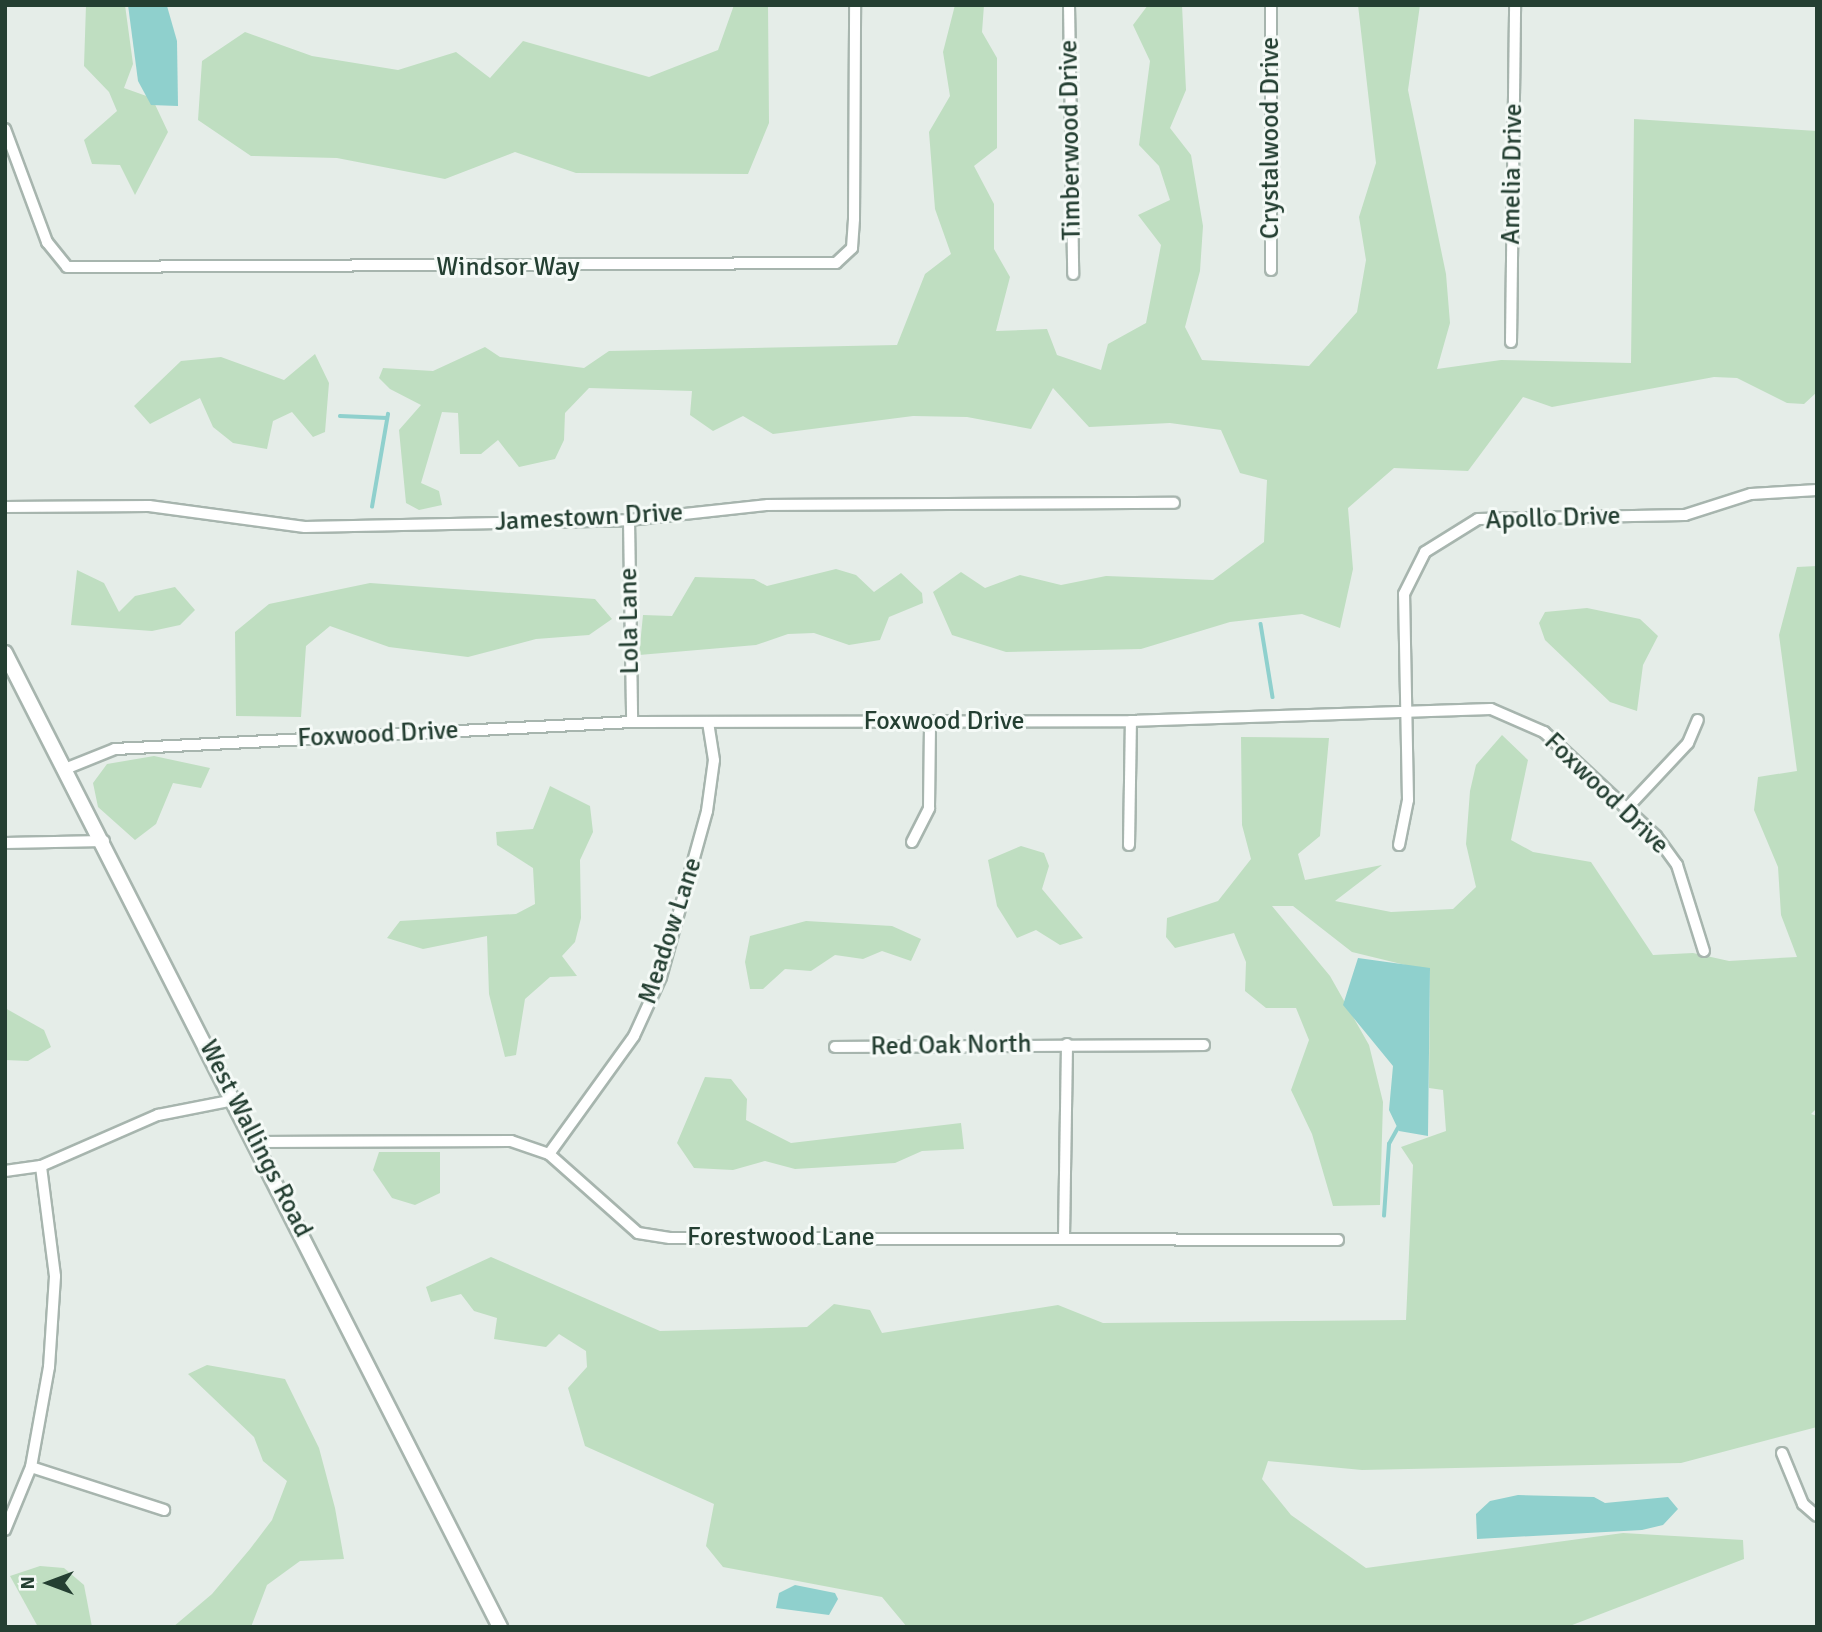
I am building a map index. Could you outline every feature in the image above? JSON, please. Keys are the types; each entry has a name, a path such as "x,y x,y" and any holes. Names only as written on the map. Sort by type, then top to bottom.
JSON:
{"street":[{"name":"Windsor Way","path":"5,130 47,242 67,267 836,263 852,248 855,5"},
{"name":"Timberwood Drive","path":"1069,5 1073,274"},
{"name":"Crystalwood Drive","path":"1271,5 1272,270"},
{"name":"Amelia Drive","path":"1511,342 1515,5"},
{"name":"Apollo Drive","path":"1399,845 1408,800 1404,710 1404,594 1425,552 1456,528 1493,518 1685,515 1751,494 1817,490"},
{"name":"Jamestown Drive","path":"5,507 149,506 305,527 629,520 768,505 1174,503"},
{"name":"Lola Lane","path":"629,520 632,722"},
{"name":"West Wallings Road","path":"5,653 257,1142 500,1627"},
{"name":"Foxwood Drive","path":"65,769 116,749 632,722 1132,721 1491,709 1544,732 1627,808 1678,865 1704,951"},
{"path":"1627,808 1688,743 1698,720"},
{"path":"1129,845 1132,721"},
{"path":"912,842 929,808 930,722"},
{"name":"Meadow Lane","path":"549,1154 634,1036 661,977 707,811 714,760 708,723"},
{"path":"5,843 104,841"},
{"path":"1063,1237 1067,1045"},
{"name":"Red Oak North","path":"835,1047 1203,1045"},
{"path":"5,1171 41,1166 158,1115 234,1100"},
{"name":"Forestwood Lane","path":"257,1142 511,1141 549,1154 638,1233 659,1237 1338,1240"},
{"path":"5,1530 31,1466 50,1367 55,1276 41,1166"},
{"path":"1782,1453 1803,1503 1817,1516"},
{"path":"31,1466 164,1510"}],"green space":[{"path":"86,5 125,5 133,64 124,88 152,98 168,132 135,195 120,165 92,164 84,140 117,111 109,92 84,66"},
{"path":"734,5 768,5 769,123 748,174 576,173 515,152 445,179 337,158 251,156 198,120 202,61 245,32 312,56 398,70 456,52 490,78 523,41 649,77 718,50"},
{"path":"955,5 984,5 982,32 997,58 997,148 974,166 994,204 994,249 1010,277 996,331 1047,329 1057,355 1101,370 1108,344 1146,323 1161,245 1138,215 1170,200 1159,166 1139,145 1150,61 1133,25 1148,5 1182,5 1186,90 1170,128 1191,155 1203,226 1200,271 1185,327 1202,360 1309,366 1357,312 1366,260 1359,217 1376,163 1358,5 1420,5 1408,90 1446,274 1450,323 1437,369 1501,360 1631,363 1634,119 1817,131 1817,392 1804,404 1787,403 1737,378 1714,377 1552,407 1523,397 1468,471 1394,468 1348,508 1353,569 1340,628 1302,614 1230,622 1141,649 1006,652 952,635 933,592 961,572 985,588 1020,575 1061,585 1106,576 1213,580 1264,542 1267,480 1240,473 1221,430 1170,423 1089,427 1053,388 1031,429 967,417 913,416 773,434 743,416 713,431 690,415 692,391 589,388 565,413 564,440 555,459 519,467 498,440 481,454 460,454 458,413 442,412 421,483 439,491 442,505 419,510 406,503 399,430 421,405 390,389 379,378 383,368 433,371 485,347 500,357 584,368 609,351 897,345 925,274 951,254 935,209 929,132 950,96 943,52"},
{"path":"315,354 329,383 325,432 313,437 292,412 273,421 267,449 233,443 213,427 200,398 150,424 134,406 181,361 221,357 284,380"},
{"path":"1817,566 1817,1108 1811,1114 1817,1116 1817,1427 1681,1463 1362,1470 1268,1461 1262,1479 1291,1515 1366,1568 1623,1533 1743,1540 1744,1559 1567,1627 907,1627 882,1597 723,1567 706,1546 714,1504 585,1446 568,1388 587,1367 586,1351 559,1334 546,1347 494,1339 497,1318 474,1311 461,1294 431,1302 426,1287 491,1257 660,1331 807,1327 834,1304 870,1310 882,1333 1058,1305 1103,1323 1406,1320 1413,1165 1401,1147 1446,1131 1443,1090 1429,1088 1430,971 1352,952 1293,906 1272,906 1330,976 1369,1045 1383,1102 1380,1205 1333,1206 1312,1134 1291,1090 1309,1040 1296,1008 1266,1008 1245,991 1246,962 1234,933 1175,948 1166,937 1167,918 1218,901 1251,859 1242,825 1241,737 1329,738 1320,836 1298,854 1305,880 1382,865 1335,901 1391,912 1453,909 1476,887 1466,844 1470,791 1476,765 1502,735 1528,760 1511,840 1533,852 1591,862 1653,955 1693,953 1729,961 1797,957 1781,915 1778,867 1754,810 1758,777 1797,771 1779,635 1797,567"},
{"path":"836,569 856,575 874,592 901,573 922,593 923,603 889,617 880,640 849,645 814,633 788,634 756,645 639,655 643,615 672,616 695,577 754,579 767,586"},
{"path":"77,570 104,583 119,612 135,596 175,587 195,610 180,625 152,631 71,625"},
{"path":"370,583 595,599 612,619 589,635 536,639 468,657 389,647 330,626 306,646 301,717 236,716 235,632 269,604"},
{"path":"1587,608 1640,619 1658,636 1643,665 1637,711 1610,702 1545,640 1539,623 1545,612"},
{"path":"154,756 210,768 201,788 173,783 156,824 135,840 98,807 93,783 107,764"},
{"path":"550,786 590,806 593,832 580,860 581,918 575,942 562,956 577,976 550,977 525,999 516,1055 505,1057 489,994 487,936 423,949 387,938 400,921 516,914 535,904 533,868 497,845 496,832 533,829"},
{"path":"1021,846 1044,853 1049,866 1042,889 1083,938 1060,945 1036,930 1017,938 997,906 988,860"},
{"path":"806,921 892,926 921,939 911,961 882,951 863,959 835,955 811,971 785,969 763,989 750,989 745,962 750,936"},
{"path":"5,1008 44,1030 51,1047 28,1061 5,1060"},
{"path":"705,1077 731,1079 747,1099 746,1120 791,1143 961,1123 964,1149 922,1151 895,1163 795,1169 765,1161 733,1170 694,1168 677,1143"},
{"path":"379,1152 440,1152 440,1193 415,1205 392,1198 373,1170"},
{"path":"207,1365 285,1379 319,1448 335,1508 344,1559 300,1561 267,1585 251,1627 173,1627 212,1594 250,1549 272,1520 287,1481 263,1461 254,1437 188,1374"},
{"path":"40,1566 64,1568 84,1585 92,1627 38,1627 10,1576"}],"water":[{"path":"128,5 167,6 177,41 178,106 151,105 138,81"},
{"path":"1358,958 1430,968 1428,1136 1399,1131 1389,1110 1393,1066 1343,1005"},
{"path":"1518,1495 1594,1497 1605,1503 1668,1497 1678,1509 1663,1525 1642,1530 1477,1539 1476,1514 1490,1501"},
{"path":"795,1585 835,1593 838,1599 829,1615 776,1608 779,1593"}],"waterway":[{"path":"372,507 388,414"},
{"path":"340,416 387,418"},
{"path":"1261,624 1273,697"},
{"path":"1384,1216 1389,1144 1398,1128"}]}
